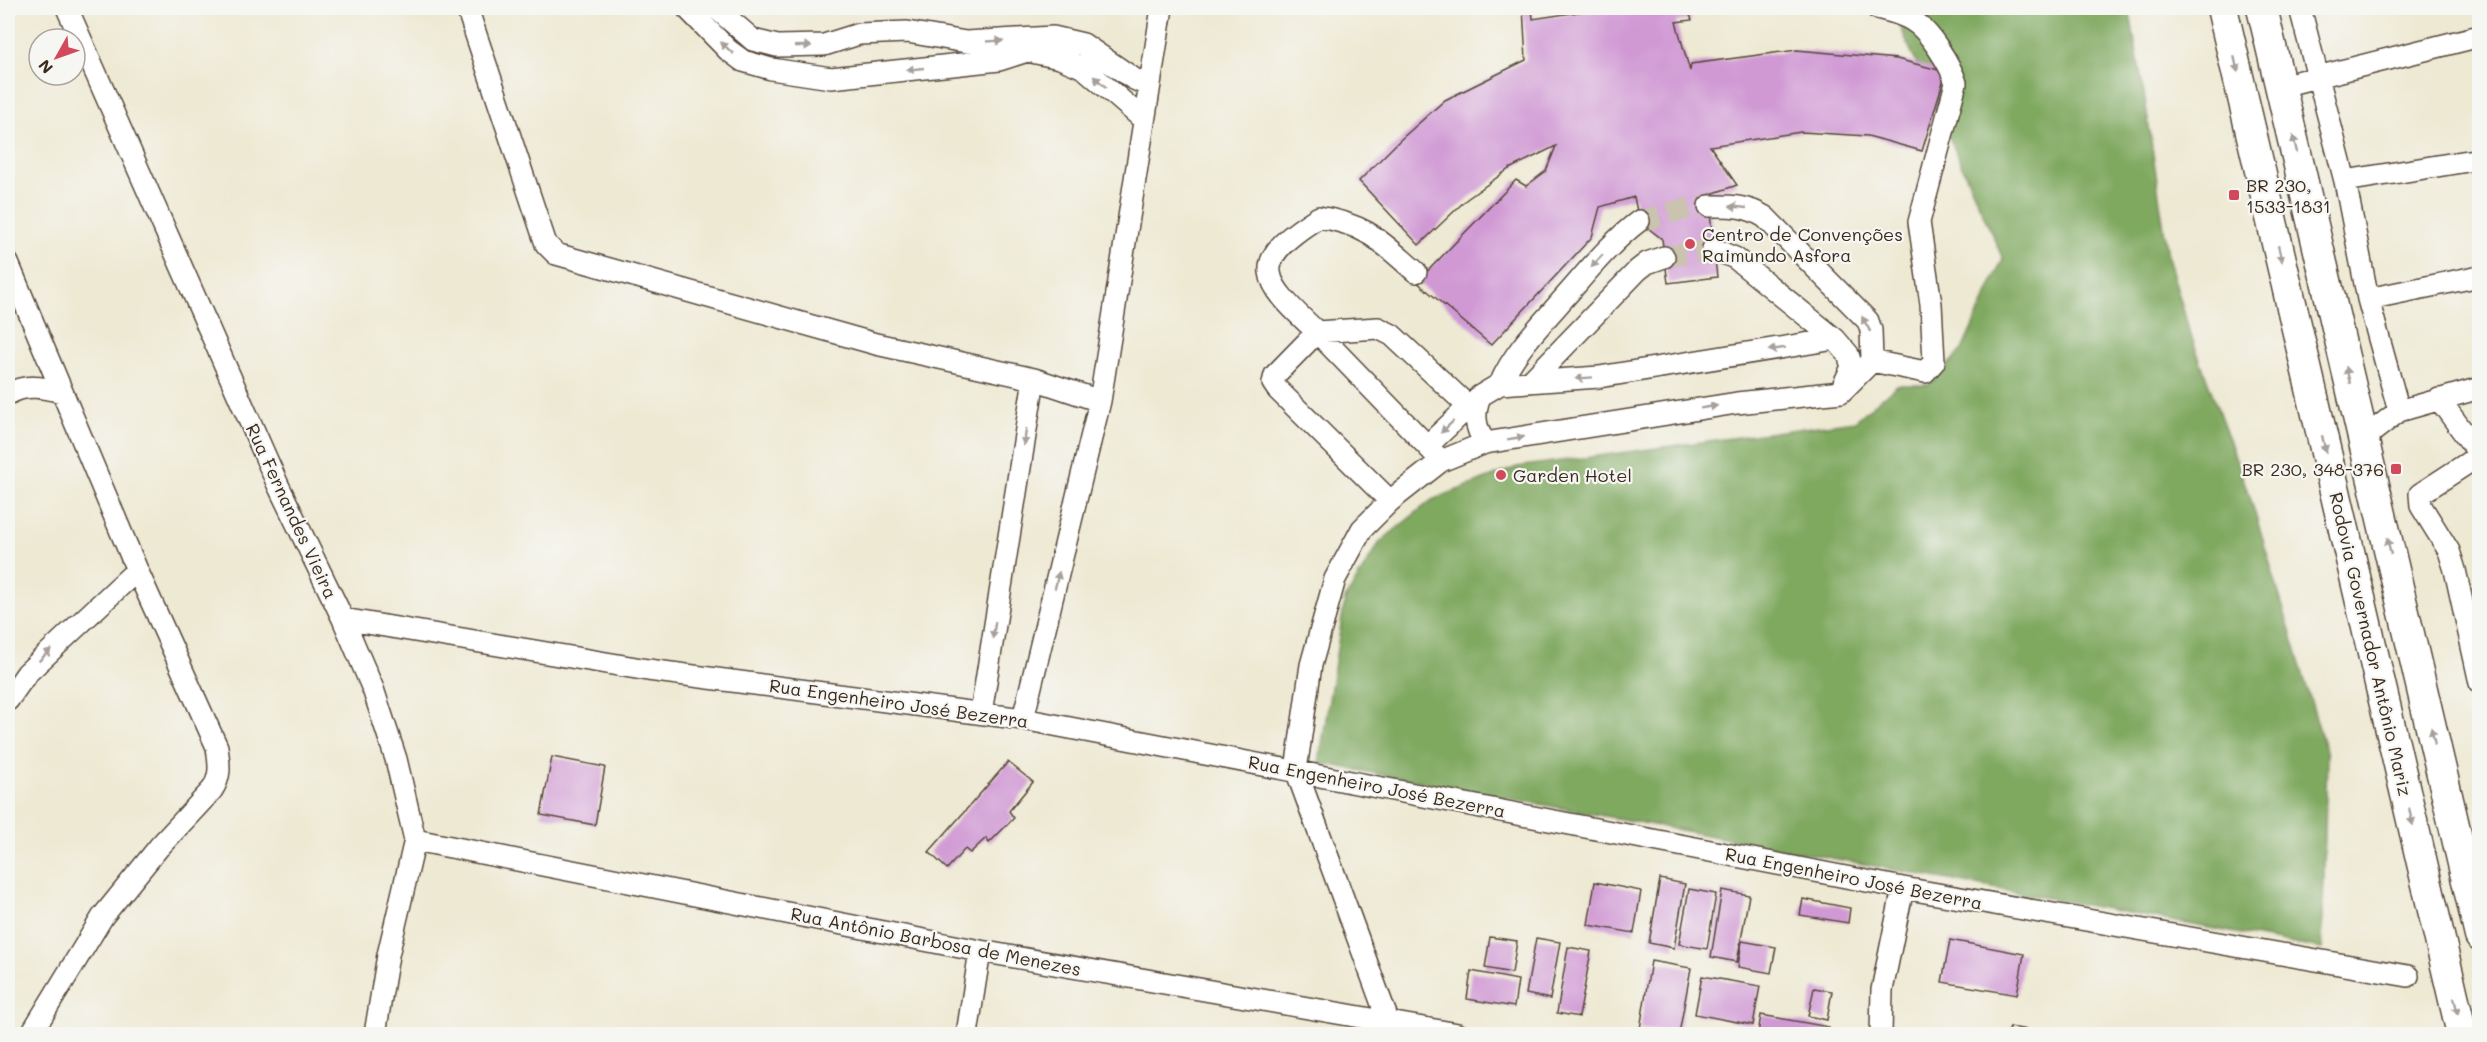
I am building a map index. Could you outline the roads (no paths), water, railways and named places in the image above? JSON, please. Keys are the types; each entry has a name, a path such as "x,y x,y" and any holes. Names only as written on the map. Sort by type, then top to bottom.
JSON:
{"highway":[{"name":"Rodovia Governador Antônio Mariz","path":"2222,8 2462,1035"},
{"path":"2262,8 2480,936"}],"street":[{"name":"Rua Fernandes Vieira","path":"68,8 278,485 343,619 373,689 396,759 415,840 388,955 375,1035"},
{"path":"466,8 546,244 556,254 876,344 1034,379 1100,401"},
{"path":"687,8 728,50 743,61 771,69 831,78 999,60 1028,51 1060,58 1084,68 1144,120"},
{"path":"716,8 753,40 777,46 824,45 859,34 908,32 966,42 1053,37 1083,44 1134,79 1149,86"},
{"path":"1023,718 1100,401 1162,8"},
{"path":"1872,361 1925,372 1936,357 1919,222 1956,84 1953,72 1923,28 1913,20 1877,8"},
{"path":"2300,8 2345,181 2368,298 2399,411"},
{"path":"2281,86 2480,36"},
{"path":"2345,181 2480,159"},
{"path":"1434,453 1737,403 1841,392 1872,361 1871,330 1868,321 1765,217 1741,206 1709,206"},
{"path":"1416,272 1370,233 1345,221 1319,216 1297,230 1275,253 1268,270 1272,285 1287,305 1317,332 1434,453"},
{"path":"1500,384 1506,368 1545,320 1618,236 1639,220"},
{"path":"1713,249 1735,258 1835,339 1848,354 1852,367 1841,392"},
{"path":"1530,382 1638,270 1647,263 1664,257"},
{"path":"8,263 137,570 217,747 220,771 218,781 159,847 103,916 31,1035"},
{"path":"2368,298 2480,276"},
{"path":"1390,501 1273,383 1275,375 1317,332 1378,328 1392,335 1474,402 1477,431 1485,443"},
{"path":"1388,1029 1296,770 1311,665 1335,579 1362,529 1434,453 1474,402 1500,384 1599,378 1835,339"},
{"path":"981,713 1034,379"},
{"path":"8,394 26,387 43,387 62,392"},
{"path":"2363,439 2399,411 2480,388"},
{"path":"2439,399 2480,455 2420,495 2421,506 2449,551 2477,662 2480,683"},
{"path":"8,700 17,671 137,570"},
{"name":"Rua Engenheiro José Bezerra","path":"343,619 648,670 1023,718 1903,888 2408,976"},
{"name":"Rua Antônio Barbosa de Menezes","path":"415,840 1388,1029 1458,1035"},
{"path":"1881,1035 1882,990 1903,888"},
{"path":"967,1035 980,951"}],"tunnel":[{"path":"1639,221 1686,209 1709,206"},
{"path":"1664,257 1713,249"}],"place":[{"name":"BR 230, 1533-1831","path":"2234,195"},
{"name":"Centro de Convenções Raimundo Asfora","path":"1690,244"},
{"name":"BR 230, 348-376","path":"2396,469"},
{"name":"Garden Hotel","path":"1501,475"}]}
